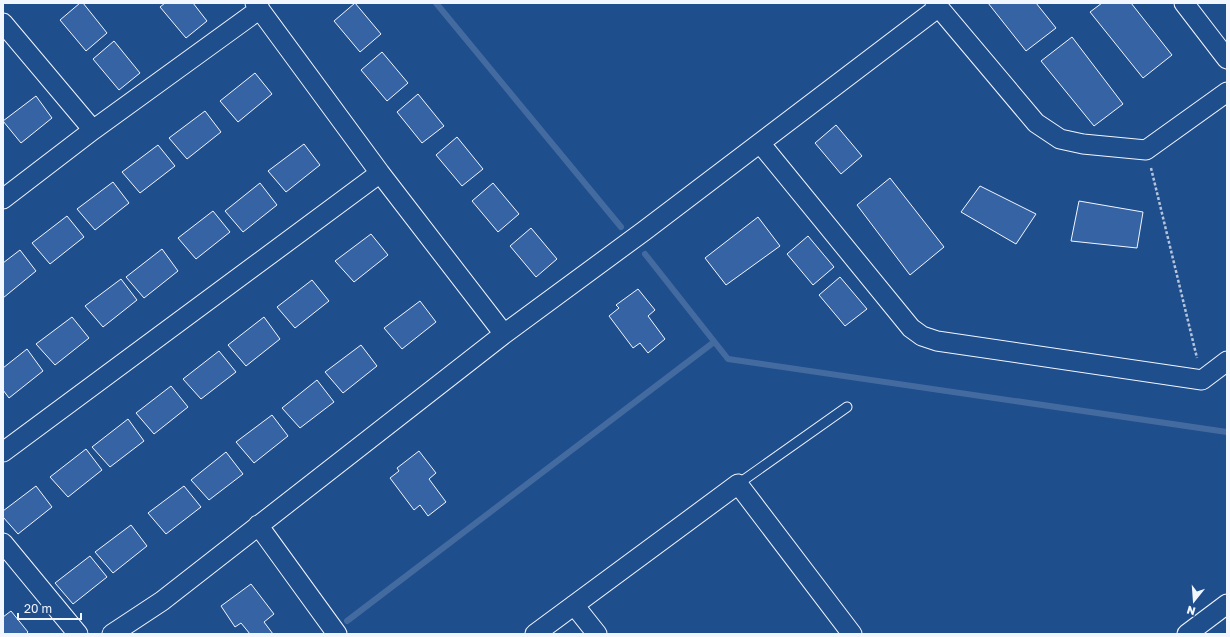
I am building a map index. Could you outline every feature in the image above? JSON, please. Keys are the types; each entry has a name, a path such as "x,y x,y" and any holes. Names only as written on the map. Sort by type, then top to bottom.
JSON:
{"street":[{"path":"1184,3 1227,59"},
{"path":"112,634 162,601 504,334 644,231 937,5 1036,123 1060,139 1083,144 1146,150 1227,92"},
{"path":"3,199 257,6 380,173 504,334"},
{"path":"3,23 93,130"},
{"path":"760,142 911,328 922,336 937,341 1202,380 1227,361"},
{"path":"3,452 380,173"},
{"path":"535,634 738,484 852,634"},
{"path":"258,525 333,628"},
{"path":"3,543 78,634"},
{"path":"1187,634 1227,604"},
{"path":"574,605 597,634"}],"lane":[{"path":"738,484 848,407"}],"path":[{"path":"1146,150 1202,380"}],"building":[{"path":"80,3 83,3 107,33 86,51 60,20"},
{"path":"165,3 193,3 207,21 186,38 160,7"},
{"path":"355,3 381,34 360,52 334,21"},
{"path":"988,3 1036,3 1056,28 1026,51"},
{"path":"1102,3 1131,3 1172,55 1143,78 1090,12"},
{"path":"1072,37 1123,104 1094,126 1041,61"},
{"path":"114,41 140,73 119,90 93,59"},
{"path":"382,52 408,83 387,101 361,70"},
{"path":"255,73 272,94 238,122 220,101"},
{"path":"418,94 444,126 422,143 397,112"},
{"path":"36,96 52,118 21,143 3,121"},
{"path":"205,111 221,132 187,159 169,138"},
{"path":"836,125 862,156 841,174 815,143"},
{"path":"457,137 483,169 462,186 436,155"},
{"path":"304,144 320,165 286,192 268,171"},
{"path":"158,145 175,166 140,193 122,172"},
{"path":"890,178 944,247 910,275 857,205"},
{"path":"113,182 129,203 95,230 77,209"},
{"path":"260,183 277,205 243,232 225,211"},
{"path":"493,183 519,214 498,232 472,201"},
{"path":"980,186 1036,214 1016,244 961,212"},
{"path":"1079,201 1143,212 1137,248 1071,241"},
{"path":"213,211 230,232 196,259 178,238"},
{"path":"67,216 84,237 50,264 32,243"},
{"path":"758,217 780,246 726,285 705,258"},
{"path":"531,228 557,259 536,277 510,246"},
{"path":"371,234 388,255 354,282 335,261"},
{"path":"808,236 834,267 813,285 787,254"},
{"path":"162,249 178,271 144,298 126,277"},
{"path":"20,250 36,271 3,298 3,263"},
{"path":"840,277 867,309 845,326 819,295"},
{"path":"121,279 137,300 103,327 85,306"},
{"path":"312,280 329,301 295,328 277,307"},
{"path":"638,289 655,310 648,316 665,339 648,353 640,343 633,348 609,316 619,308 616,305"},
{"path":"420,301 436,322 402,349 384,328"},
{"path":"72,317 89,338 55,365 36,344"},
{"path":"264,317 280,339 246,366 228,345"},
{"path":"361,345 377,366 343,393 325,372"},
{"path":"27,349 43,371 9,398 3,390 3,368"},
{"path":"219,351 236,372 201,399 183,379"},
{"path":"317,380 334,402 300,428 282,408"},
{"path":"171,386 188,407 154,434 136,413"},
{"path":"272,415 288,436 254,463 236,442"},
{"path":"128,419 144,441 110,467 92,447"},
{"path":"86,449 102,470 68,497 50,477"},
{"path":"419,451 436,473 429,479 446,502 428,516 420,505 414,510 390,478 399,471 397,468"},
{"path":"226,452 243,474 209,500 191,480"},
{"path":"36,486 52,507 18,534 3,517 3,511"},
{"path":"184,486 201,507 166,534 148,513"},
{"path":"131,525 147,546 113,573 95,552"},
{"path":"90,556 107,577 73,604 55,583"},
{"path":"251,584 274,614 264,622 273,634 250,634 241,623 235,627 221,606"},
{"path":"11,611 28,632 26,634 3,634 3,617"}],"waterway":[{"path":"436,3 621,227"},
{"path":"645,254 728,359 1227,432"},
{"path":"347,621 714,342"}]}
